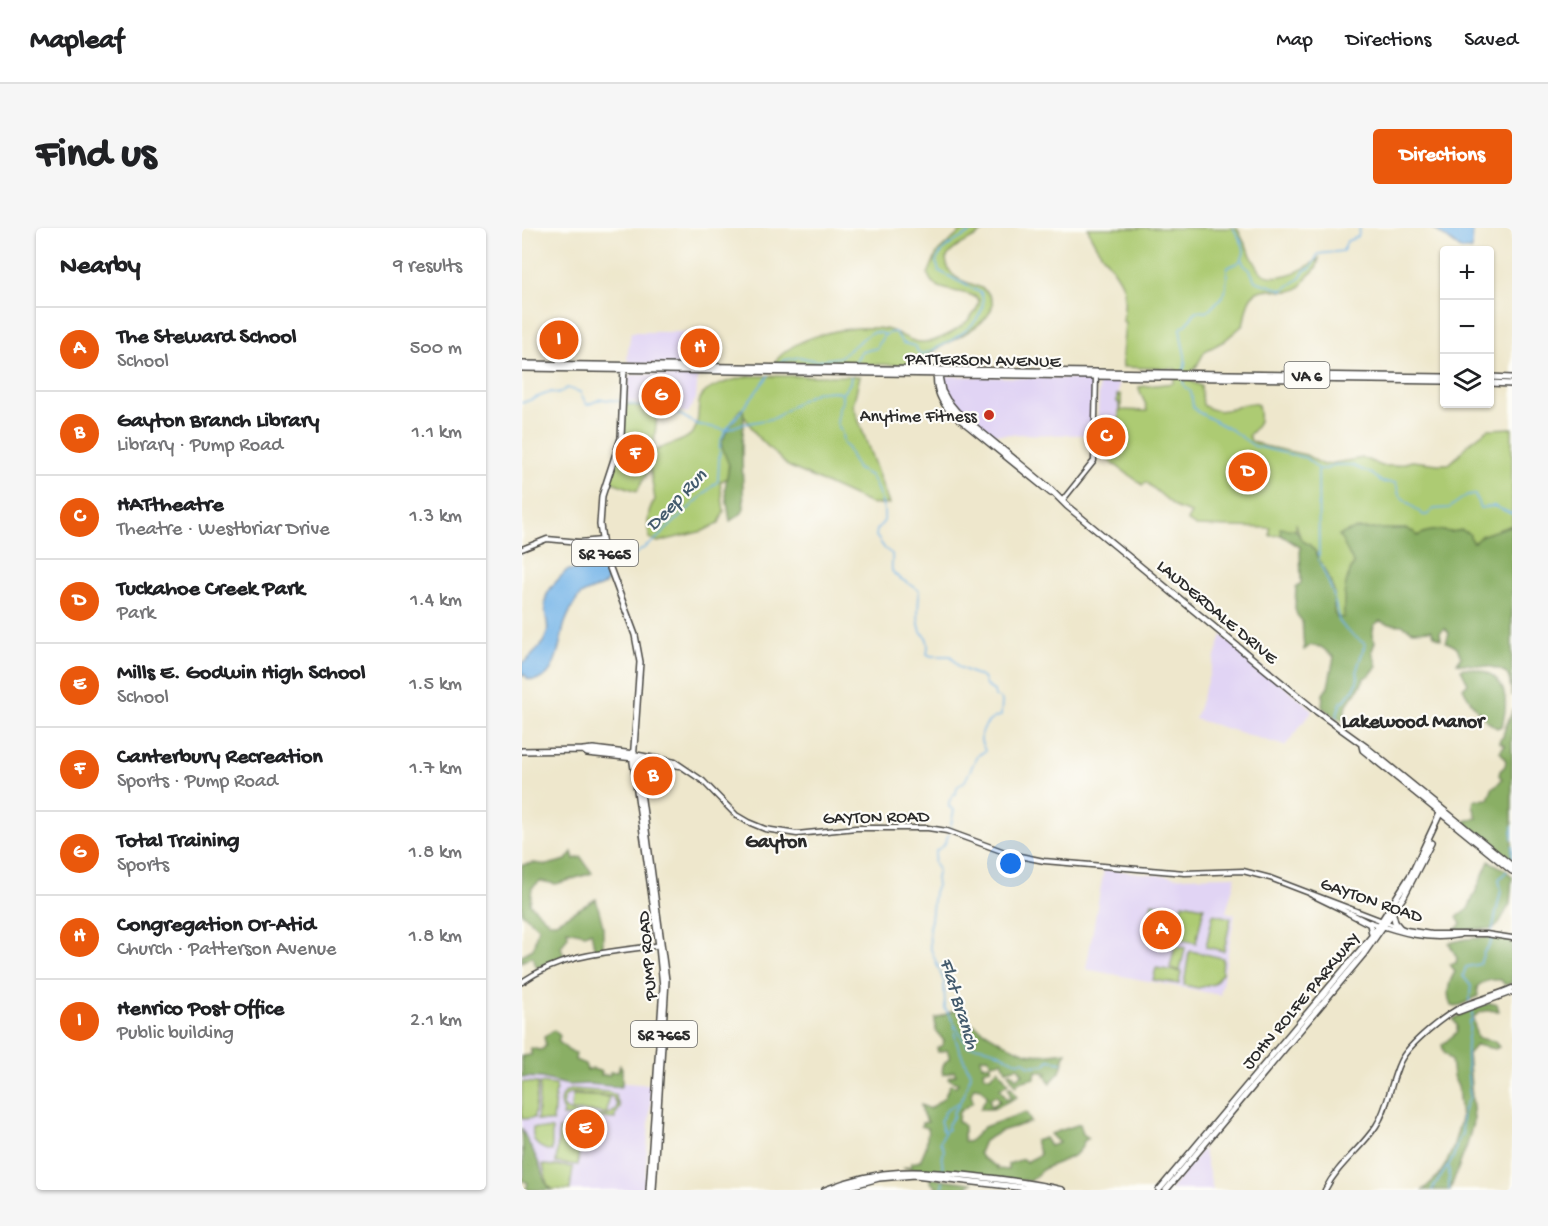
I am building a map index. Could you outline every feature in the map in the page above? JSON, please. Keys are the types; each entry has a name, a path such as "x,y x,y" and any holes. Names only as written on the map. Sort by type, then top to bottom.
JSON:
{"main road":[{"name":"PATTERSON AVENUE","path":"522,366 1440,379"},
{"name":"PUMP ROAD","path":"624,368 621,438 604,487 601,503 602,540 639,651 640,672 633,762 667,990 651,1190"},
{"name":"LAUDERDALE DRIVE","path":"938,372 940,395 950,411 1060,499 1304,702 1362,746 1363,750 1512,866"},
{"path":"1494,380 1512,381"},
{"name":"GAYTON ROAD","path":"522,751 583,750 587,753 634,756"},
{"name":"LAUDERDALE DRIVE","path":"1443,813 1512,871"},
{"name":"JOHN ROLFE PARKWAY","path":"1159,1190 1393,914 1422,864 1443,813"},
{"name":"JOHN ROLFE PARKWAY","path":"1166,1190 1354,967 1383,924 1443,813"},
{"path":"1439,826 1445,822 1452,822"},
{"path":"1350,913 1370,924 1372,936"},
{"path":"1393,914 1393,920 1400,928"},
{"path":"836,1190 885,1172 918,1171 1005,1180 1062,1190"},
{"path":"825,1190 846,1186"}],"street":[{"path":"1060,499 1089,468 1095,454 1096,374"},
{"path":"522,549 547,539 580,542 602,540"},
{"name":"GAYTON ROAD","path":"634,756 680,766 703,781 724,805 760,828 803,834 872,828 936,829 1010,854 1044,861 1185,873 1243,871 1303,890 1383,924 1422,933 1492,934 1512,938"},
{"name":"GAYTON ROAD","path":"1303,890 1350,913 1429,938 1468,934"},
{"path":"522,982 544,968 571,958 661,945"},
{"path":"1325,1190 1340,1166 1378,1123 1386,1107 1399,1066 1407,1051 1419,1038 1454,1013 1512,990"}],"shaded area":[{"path":"631,332 687,332 685,366 629,363 627,357"},
{"path":"698,373 696,399 688,413 626,400 629,375"},
{"path":"943,376 1093,379 1093,435 986,434 955,408 945,393"},
{"path":"1102,378 1119,378 1117,435 1110,447 1097,449 1099,382"},
{"path":"1222,635 1313,710 1285,746 1195,719"},
{"path":"1104,869 1177,877 1236,876 1226,912 1235,914 1220,995 1086,969"},
{"path":"522,1075 652,1085 644,1190 533,1190 522,1173"},
{"path":"1203,1148 1213,1190 1170,1190"}],"green space":[{"path":"965,228 987,228 949,254 946,259 948,268 959,279 985,291 990,296 992,305 989,314 971,330 938,348 917,365 774,363 795,345 841,330 885,329 913,341 924,342 940,338 958,328 973,315 979,300 973,296 936,286 928,274 937,253"},
{"path":"1088,228 1237,228 1260,270 1268,276 1283,276 1292,273 1319,258 1315,269 1297,289 1291,291 1262,290 1253,295 1243,325 1224,341 1205,351 1195,369 1192,370 1191,381 1201,386 1203,405 1219,411 1253,403 1258,405 1259,422 1249,435 1251,441 1306,455 1323,465 1363,458 1382,466 1395,466 1412,461 1449,464 1468,444 1488,429 1512,428 1512,541 1419,546 1341,683 1296,523 1296,534 1270,536 1270,528 1196,526 1187,520 1191,513 1177,508 1146,482 1143,485 1096,451 1108,450 1119,438 1117,395 1121,395 1121,410 1147,411 1139,387 1173,383 1176,369 1123,367 1125,297 1123,288"},
{"path":"749,376 860,376 853,405 889,504 871,504 788,466 757,436 743,414 729,461 727,478 720,482 724,512 719,523 703,531 658,542 649,538 649,513 655,500 650,468 637,491 609,481 624,431 626,404 658,408 653,452 680,441 694,431 700,399 708,390"},
{"path":"743,409 744,419 742,447 744,508 742,513 730,521 725,489 729,465 721,445 726,432"},
{"path":"1512,525 1512,696 1509,678 1505,672 1493,667 1457,663 1461,657 1457,647 1446,642 1449,633 1445,628 1440,632 1441,639 1431,630 1413,631 1402,625 1380,621 1374,625 1372,636 1375,642 1372,651 1377,666 1370,675 1364,678 1348,702 1345,721 1336,718 1322,707 1323,694 1328,687 1334,657 1321,647 1311,645 1304,650 1302,621 1295,609 1296,587 1301,583 1300,547 1281,535 1280,528 1296,530 1302,541 1309,544 1315,551 1334,591 1334,612 1337,618 1344,617 1345,589 1354,564 1339,535 1355,529 1406,529 1417,536 1437,530 1451,532 1461,530 1469,533 1474,542 1483,535"},
{"path":"1462,668 1486,672 1500,683 1505,702 1502,726 1497,728 1492,725 1473,705 1463,688 1468,683"},
{"path":"1512,710 1512,863 1465,821 1477,818 1473,806 1474,800 1488,799 1493,787 1502,779 1499,775 1506,761 1500,751 1505,745 1499,742 1503,737"},
{"path":"572,852 574,859 581,857 592,873 556,884 540,881 532,888 530,904 549,922 556,922 596,899 603,926 603,950 595,952 591,931 585,934 567,930 568,936 561,947 564,955 537,968 532,956 522,962 522,955 533,949 538,927 522,913 522,865 534,863 547,865 566,860"},
{"path":"1489,861 1506,870 1512,877 1510,904 1498,925 1491,929 1455,930 1461,924 1457,917 1468,909"},
{"path":"1152,903 1170,907 1162,940 1145,936"},
{"path":"1183,903 1204,907 1196,943 1175,938"},
{"path":"1213,914 1231,918 1224,951 1206,947"},
{"path":"1491,937 1512,940 1512,983 1505,985 1501,980 1485,982 1477,987 1478,996 1457,1007 1451,1006 1449,989 1455,972 1450,964 1456,963 1457,958 1449,943"},
{"path":"1175,945 1185,948 1180,971 1170,968"},
{"path":"1191,951 1223,958 1222,973 1214,984 1198,988 1184,985"},
{"path":"1156,968 1181,972 1179,984 1153,980"},
{"path":"1488,1004 1497,1004 1499,1011 1485,1011 1473,1018 1477,1038 1494,1041 1499,1047 1495,1049 1476,1045 1468,1054 1474,1119 1467,1145 1450,1190 1423,1190 1439,1175 1446,1164 1461,1119 1458,1087 1453,1076 1451,1060 1444,1053 1442,1045 1457,1032 1457,1025 1453,1019"},
{"path":"955,1010 992,1036 1025,1052 1041,1055 1066,1052 1060,1072 1050,1083 1045,1075 1047,1073 1036,1071 1035,1078 1019,1082 1016,1086 1008,1073 1011,1072 1016,1078 1023,1074 1018,1067 1006,1070 1002,1061 991,1063 988,1057 981,1058 982,1065 991,1065 991,1068 983,1070 984,1075 990,1077 998,1069 1008,1083 1000,1089 1006,1098 1011,1098 1008,1088 1011,1087 1017,1097 993,1109 992,1106 1000,1101 996,1095 990,1099 991,1109 980,1109 987,1096 981,1088 974,1087 971,1094 973,1102 959,1112 958,1121 964,1126 964,1141 969,1142 984,1127 1026,1112 1031,1122 1001,1131 984,1141 979,1153 982,1158 997,1169 1008,1170 1008,1164 1023,1159 1026,1162 1040,1155 1035,1141 1045,1138 1050,1146 1059,1143 1050,1134 1080,1124 1083,1134 1089,1138 1084,1141 1078,1152 1042,1170 1031,1181 903,1168 920,1161 926,1147 928,1128 921,1126 922,1123 928,1122 923,1115 921,1105 930,1109 944,1098 950,1085 956,1086 958,1083 948,1079 956,1075 954,1071 943,1075 944,1065 950,1058 947,1050 938,1052 937,1048 942,1046 944,1041 936,1031 935,1019"},
{"path":"554,1030 560,1036 558,1041 569,1051 576,1053 575,1060 585,1064 587,1070 593,1069 602,1072 601,1075 610,1075 610,1072 618,1072 620,1065 622,1085 620,1087 589,1084 568,1085 541,1078 522,1077 522,1056 531,1055 531,1048 543,1049 546,1045 544,1037"},
{"path":"522,1082 538,1083 534,1118 522,1119"},
{"path":"540,1083 556,1085 553,1122 537,1120"},
{"path":"570,1090 609,1092 615,1095 620,1107 615,1119 562,1116 560,1100 563,1094","holes":["571,1093 611,1096 617,1105 615,1111 597,1116 574,1113 566,1109 563,1103 564,1098"]},
{"path":"572,1095 609,1097 607,1113 571,1111"},
{"path":"522,1128 545,1181 552,1190 526,1190 528,1183 522,1180 524,1177"},
{"path":"533,1128 552,1129 552,1151 543,1149 537,1144 533,1137"},
{"path":"559,1129 580,1131 578,1165 556,1163"},
{"path":"543,1165 573,1167 570,1190 552,1189 547,1184"},
{"path":"931,1178 972,1183 962,1190 937,1190 930,1182"}],"water":[{"path":"1433,228 1473,228 1472,246 1457,246"},
{"path":"599,564 603,565 607,580 601,587 583,594 576,601 565,623 551,670 538,680 522,676 522,663 528,660 543,642 548,629 545,605 550,590 567,570 589,569"}],"waterway":[{"name":"Deep Run","path":"854,364 861,352 877,348 887,334 895,332 903,343 915,346 918,352 923,354 954,339 973,323 980,314 983,304 981,293 939,271 936,262 948,246 979,228"},
{"path":"1183,372 1185,355 1181,328 1187,324 1196,311 1207,312 1218,301 1226,288 1227,268 1239,262 1243,257 1242,243 1233,228"},
{"path":"1242,260 1255,281 1283,290 1300,278 1305,270 1311,268 1318,254 1343,251 1347,241 1358,237 1360,228"},
{"name":"Deep Run","path":"778,364 800,357 817,361 840,357 870,333 884,334"},
{"path":"627,403 681,415 696,424 726,430 769,375"},
{"name":"Deep Run","path":"614,569 654,541 718,481 720,442 726,430 775,418 817,392 835,391 842,394 850,383 851,376"},
{"path":"1183,379 1184,386 1191,392 1193,407 1198,412 1230,429 1254,446 1306,458 1319,469 1326,469 1334,465 1351,465 1372,474 1382,482 1396,483 1399,495 1423,515 1427,515 1434,509 1449,508 1467,495 1475,495 1480,508 1494,506 1512,514"},
{"path":"522,403 551,392 558,394 567,388 580,392 587,405 601,399 619,401"},
{"name":"Flat Branch","path":"842,394 837,424 842,433 843,443 857,469 871,476 878,492 884,510 884,521 877,530 876,536 885,549 892,554 893,573 919,591 919,621 921,632 928,641 927,654 951,656 959,667 983,678 986,686 994,691 995,697 1002,701 1001,716 989,721 982,733 981,741 985,751 977,756 965,781 957,787 956,794 953,794 949,802 949,807 954,810 950,830"},
{"path":"1318,470 1319,560 1333,593 1339,621 1347,631 1365,644 1357,669 1358,678 1355,687 1341,702 1336,718"},
{"path":"1512,826 1512,839"},
{"name":"Flat Branch","path":"943,1169 944,1150 940,1142 944,1133 940,1121 947,1109 960,1102 971,1075 957,1043 955,1025 945,1008 944,982 930,947 929,927 938,870 934,862 936,851 944,845 949,834"},
{"path":"1512,846 1512,862"},
{"path":"1492,932 1501,890 1499,879 1507,871"},
{"path":"1469,1002 1471,986 1463,976 1466,967 1480,964 1484,952 1491,943 1492,936"},
{"path":"1432,1190 1453,1158 1458,1140 1463,1134 1463,1115 1470,1097 1467,1041 1469,1022 1472,1021 1472,1009"},
{"path":"955,1025 967,1046 990,1049 1013,1061 1024,1061 1029,1066 1045,1065 1049,1060 1062,1062"},
{"path":"945,1132 954,1115 953,1112 959,1105"},
{"path":"1449,1167 1449,1190"},
{"name":"Flat Branch","path":"942,1190 943,1181"}],"place":[{"name":"Henrico Post Office","path":"559,340"},
{"name":"Congregation Or-Atid","path":"700,348"},
{"name":"Total Training","path":"661,396"},
{"name":"Anytime Fitness","path":"989,415"},
{"name":"HATtheatre","path":"1106,437"},
{"name":"Canterbury Recreation","path":"635,454"},
{"name":"Tuckahoe Creek Park","path":"1248,472"},
{"name":"Gayton Branch Library","path":"653,776"},
{"name":"The Steward School","path":"1162,930"},
{"name":"Mills E. Godwin High School","path":"585,1129"}],"district":[{"name":"Lakewood Manor","path":"1413,720"},
{"name":"Gayton","path":"776,840"}]}
